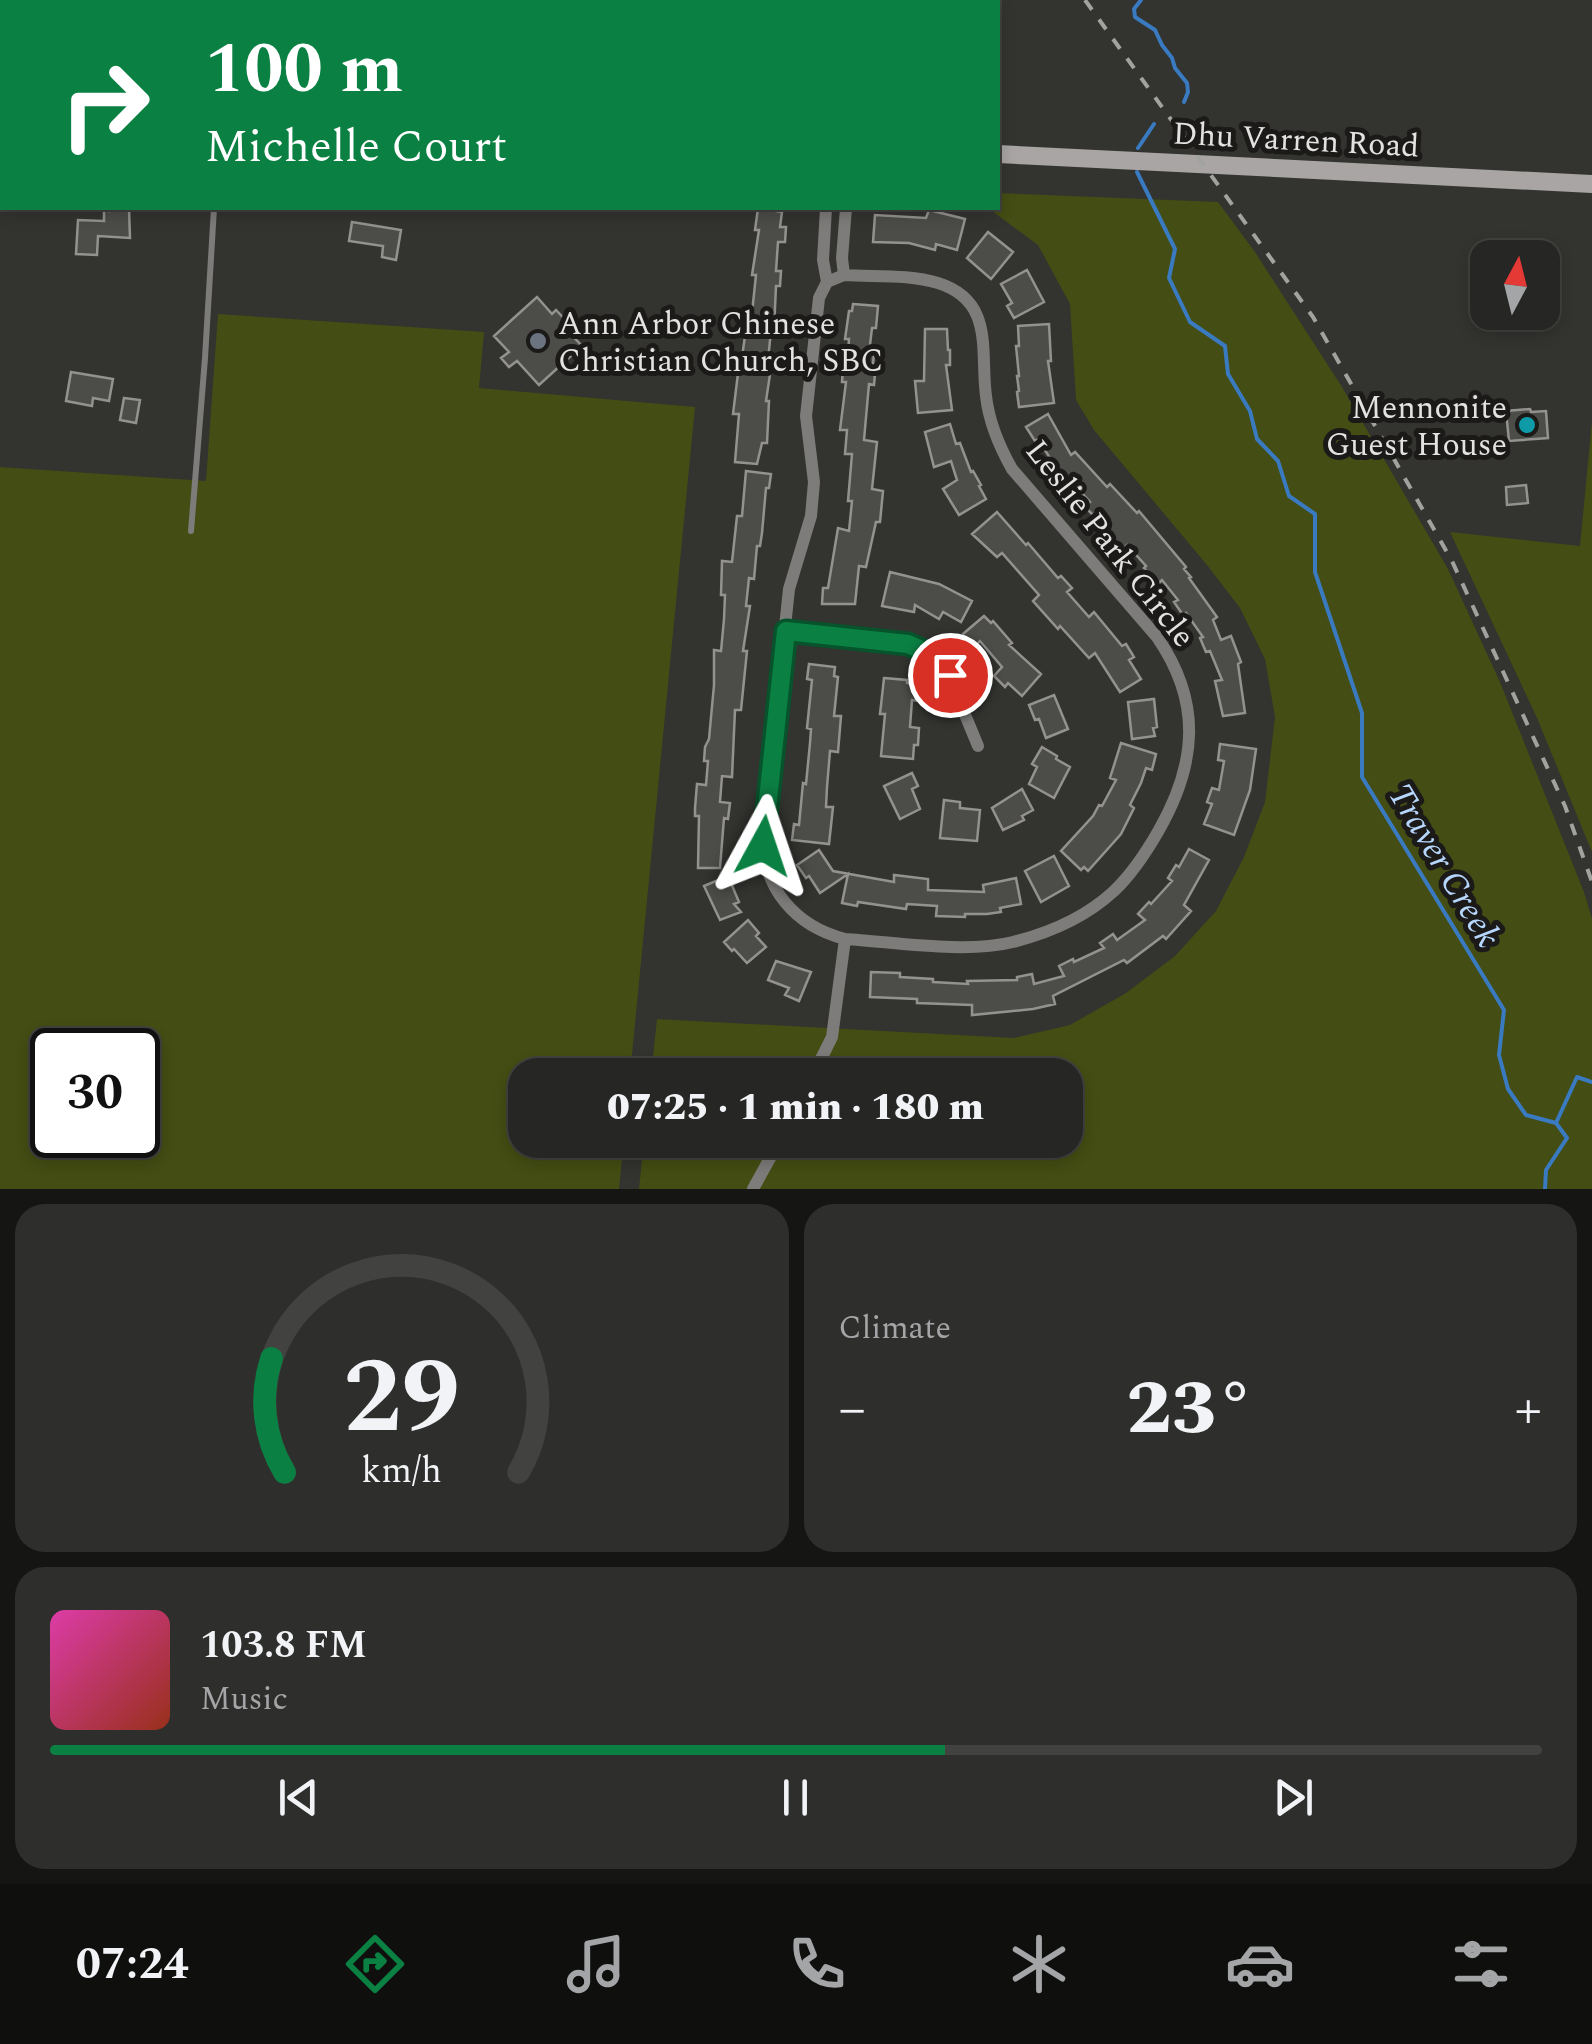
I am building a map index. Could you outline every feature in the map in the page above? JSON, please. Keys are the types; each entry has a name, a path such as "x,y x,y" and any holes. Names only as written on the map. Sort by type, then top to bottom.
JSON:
{"main road":[{"name":"Dhu Varren Road","path":"1000,154 1592,184"}],"street":[{"name":"Leslie Park Circle","path":"826,210 822,260 828,282"},
{"path":"844,275 846,210"},
{"path":"825,225 844,226"},
{"name":"Leslie Park Circle","path":"844,275 938,283 956,292 973,308 984,332 989,412 1012,469 1120,592 1168,653 1182,682 1189,734 1184,775 1162,825 1115,891 1090,910 1042,934 1003,944 952,946 829,934 797,916 784,903 764,858 763,834 790,589 811,516 814,482 806,416 819,298 828,282 844,275"},
{"path":"786,631 908,644 928,651 944,664 978,746"},
{"path":"822,1058 832,1038 846,938"},
{"path":"753,1189 770,1158"}],"lane":[{"path":"191,531 214,210"}],"green space":[{"path":"1000,193 1218,202 1342,387 1448,569 1500,682 1584,892 1592,919 1592,1189 639,1189 642,1158 1083,1158 1083,1058 653,1058 657,1019 1014,1038 1070,1025 1126,993 1175,956 1216,911 1244,857 1265,802 1275,717 1265,659 1240,608 1094,430 1076,400 1070,304 1038,245 991,210 1000,210"},
{"path":"218,314 484,332 479,388 695,407 632,1058 508,1058 508,1158 622,1158 619,1189 0,1189 0,467 206,481"},
{"path":"1592,421 1592,852 1537,718 1450,532 1580,546"}],"building":[{"path":"104,210 129,210 130,238 98,236 97,255 76,254 78,220 104,221"},
{"path":"758,210 782,212 780,227 786,227 785,242 778,242 776,271 781,271 768,361 772,361 766,401 767,443 762,443 757,464 735,462 739,414 733,414 740,357 745,336 749,336 752,313 756,275 752,275 759,230 755,230"},
{"path":"929,210 965,219 957,250 936,244 935,250 909,243 873,242 875,215 926,218"},
{"path":"352,222 401,230 396,260 382,257 383,246 349,241"},
{"path":"988,232 1013,252 991,279 967,258"},
{"path":"1027,270 1044,302 1014,318 1007,306 1012,303 1001,284"},
{"name":"Ann Arbor Chinese Christian Church, SBC","path":"537,297 552,314 556,310 571,326 567,330 582,346 539,385 517,361 509,367 501,358 509,352 494,336"},
{"path":"853,304 878,306 869,353 874,354 874,385 869,384 864,440 877,442 872,489 883,491 880,522 876,522 866,567 859,566 855,604 822,604 838,528 849,531 852,454 845,454 847,430 840,430 846,382 842,382 843,369 847,370 849,339 845,339"},
{"path":"1049,324 1048,361 1054,403 1019,407 1018,326"},
{"path":"925,329 947,329 950,365 946,365 952,410 918,413 915,381 924,381"},
{"path":"71,372 113,379 109,401 93,398 92,406 66,401"},
{"path":"124,398 140,400 136,423 120,420"},
{"name":"Mennonite Guest House","path":"1506,411 1546,411 1548,438 1509,441"},
{"path":"1048,414 1071,455 1075,452 1107,487 1110,484 1139,511 1186,567 1189,578 1217,617 1213,620 1221,640 1231,636 1241,662 1238,664 1245,713 1223,716 1215,681 1222,680 1210,651 1206,652 1200,638 1203,637 1174,602 1178,600 1085,507 1090,502 1058,471 1038,439 1035,441 1026,427"},
{"path":"950,424 956,444 960,443 986,499 959,515 943,489 957,480 951,461 934,467 925,432"},
{"path":"746,471 771,474 754,579 749,578 746,606 750,606 743,651 747,651 741,710 735,710 732,777 722,776 720,802 730,803 728,819 724,818 720,868 698,868 699,816 695,816 695,808 697,784 706,785 708,761 704,761 714,685 714,650 721,651 725,595 721,595 722,561 732,562"},
{"path":"1526,485 1528,503 1507,505 1506,487"},
{"path":"997,512 1072,588 1067,592 1089,617 1094,612 1122,646 1126,644 1134,657 1129,660 1141,679 1120,692 1095,653 1089,658 1033,601 1039,595 1002,553 997,557 972,534"},
{"path":"890,572 939,584 972,601 961,622 943,612 939,619 915,605 914,612 882,606"},
{"path":"984,616 1041,674 1022,696 994,676 1002,667 980,641 974,647 963,634"},
{"path":"809,664 835,667 834,676 838,677 834,716 841,716 838,752 830,751 826,807 833,807 829,844 792,840 794,824 799,825 810,743"},
{"path":"884,678 920,685 918,701 912,700 910,727 919,728 913,759 881,756"},
{"path":"1054,695 1068,729 1046,738 1029,705"},
{"path":"1154,699 1155,736 1132,739 1128,702"},
{"path":"1121,743 1156,754 1152,770 1146,768 1121,834 1088,871 1084,867 1081,870 1061,851 1102,806 1116,780 1110,778"},
{"path":"1220,744 1256,749 1250,790 1234,835 1204,824 1212,804 1207,802 1212,788 1219,790 1224,761 1218,760"},
{"path":"1042,747 1070,767 1054,798 1029,784 1037,767 1032,764"},
{"path":"912,773 918,786 912,789 920,809 900,819 884,786"},
{"path":"1022,789 1033,810 1022,816 1024,820 1003,830 992,808"},
{"path":"944,800 960,802 960,808 980,810 977,841 940,838"},
{"path":"1189,849 1209,860 1184,905 1191,911 1166,939 1163,936 1127,963 1124,960 1053,996 1055,1004 972,1015 972,1005 870,997 871,972 968,984 967,981 1017,980 1032,974 1034,984 1064,976 1059,966 1104,948 1100,943 1113,934 1117,940 1145,920 1138,914 1172,881 1168,878"},
{"path":"819,850 833,871 894,882 894,875 928,879 928,890 984,892 983,885 1016,878 1021,904 1000,908 1001,912 965,917 936,916 937,906 907,904 906,909 842,903 848,874 820,893 797,865"},
{"path":"1054,856 1069,886 1041,902 1025,871"},
{"path":"728,876 739,902 734,904 741,912 720,920 704,886"},
{"path":"748,920 766,947 747,963 724,942"},
{"path":"776,961 811,972 799,1001 785,995 789,988 768,980"}],"waterway":[{"name":"Traver Creek","path":"1141,0 1134,9 1135,17 1155,30 1187,83 1184,102"},
{"name":"Traver Creek","path":"1138,148 1154,124"},
{"name":"Traver Creek","path":"1137,172 1175,249 1169,278 1190,322 1225,346 1228,374 1250,411 1257,439 1278,461 1289,496 1315,514 1315,572 1362,713 1362,777 1504,1010 1499,1055 1508,1089 1526,1115 1556,1123 1567,1138 1546,1170 1545,1189"},
{"path":"1556,1123 1577,1077 1592,1082"}],"railway":[{"path":"1085,0 1313,317 1452,561 1565,806 1592,882"}],"place":[{"name":"Ann Arbor Chinese Christian Church, SBC","path":"538,341"},
{"name":"Mennonite Guest House","path":"1527,425"}],"route":[{"path":"763,846 786,631 908,644 937,657 950,675"}]}
